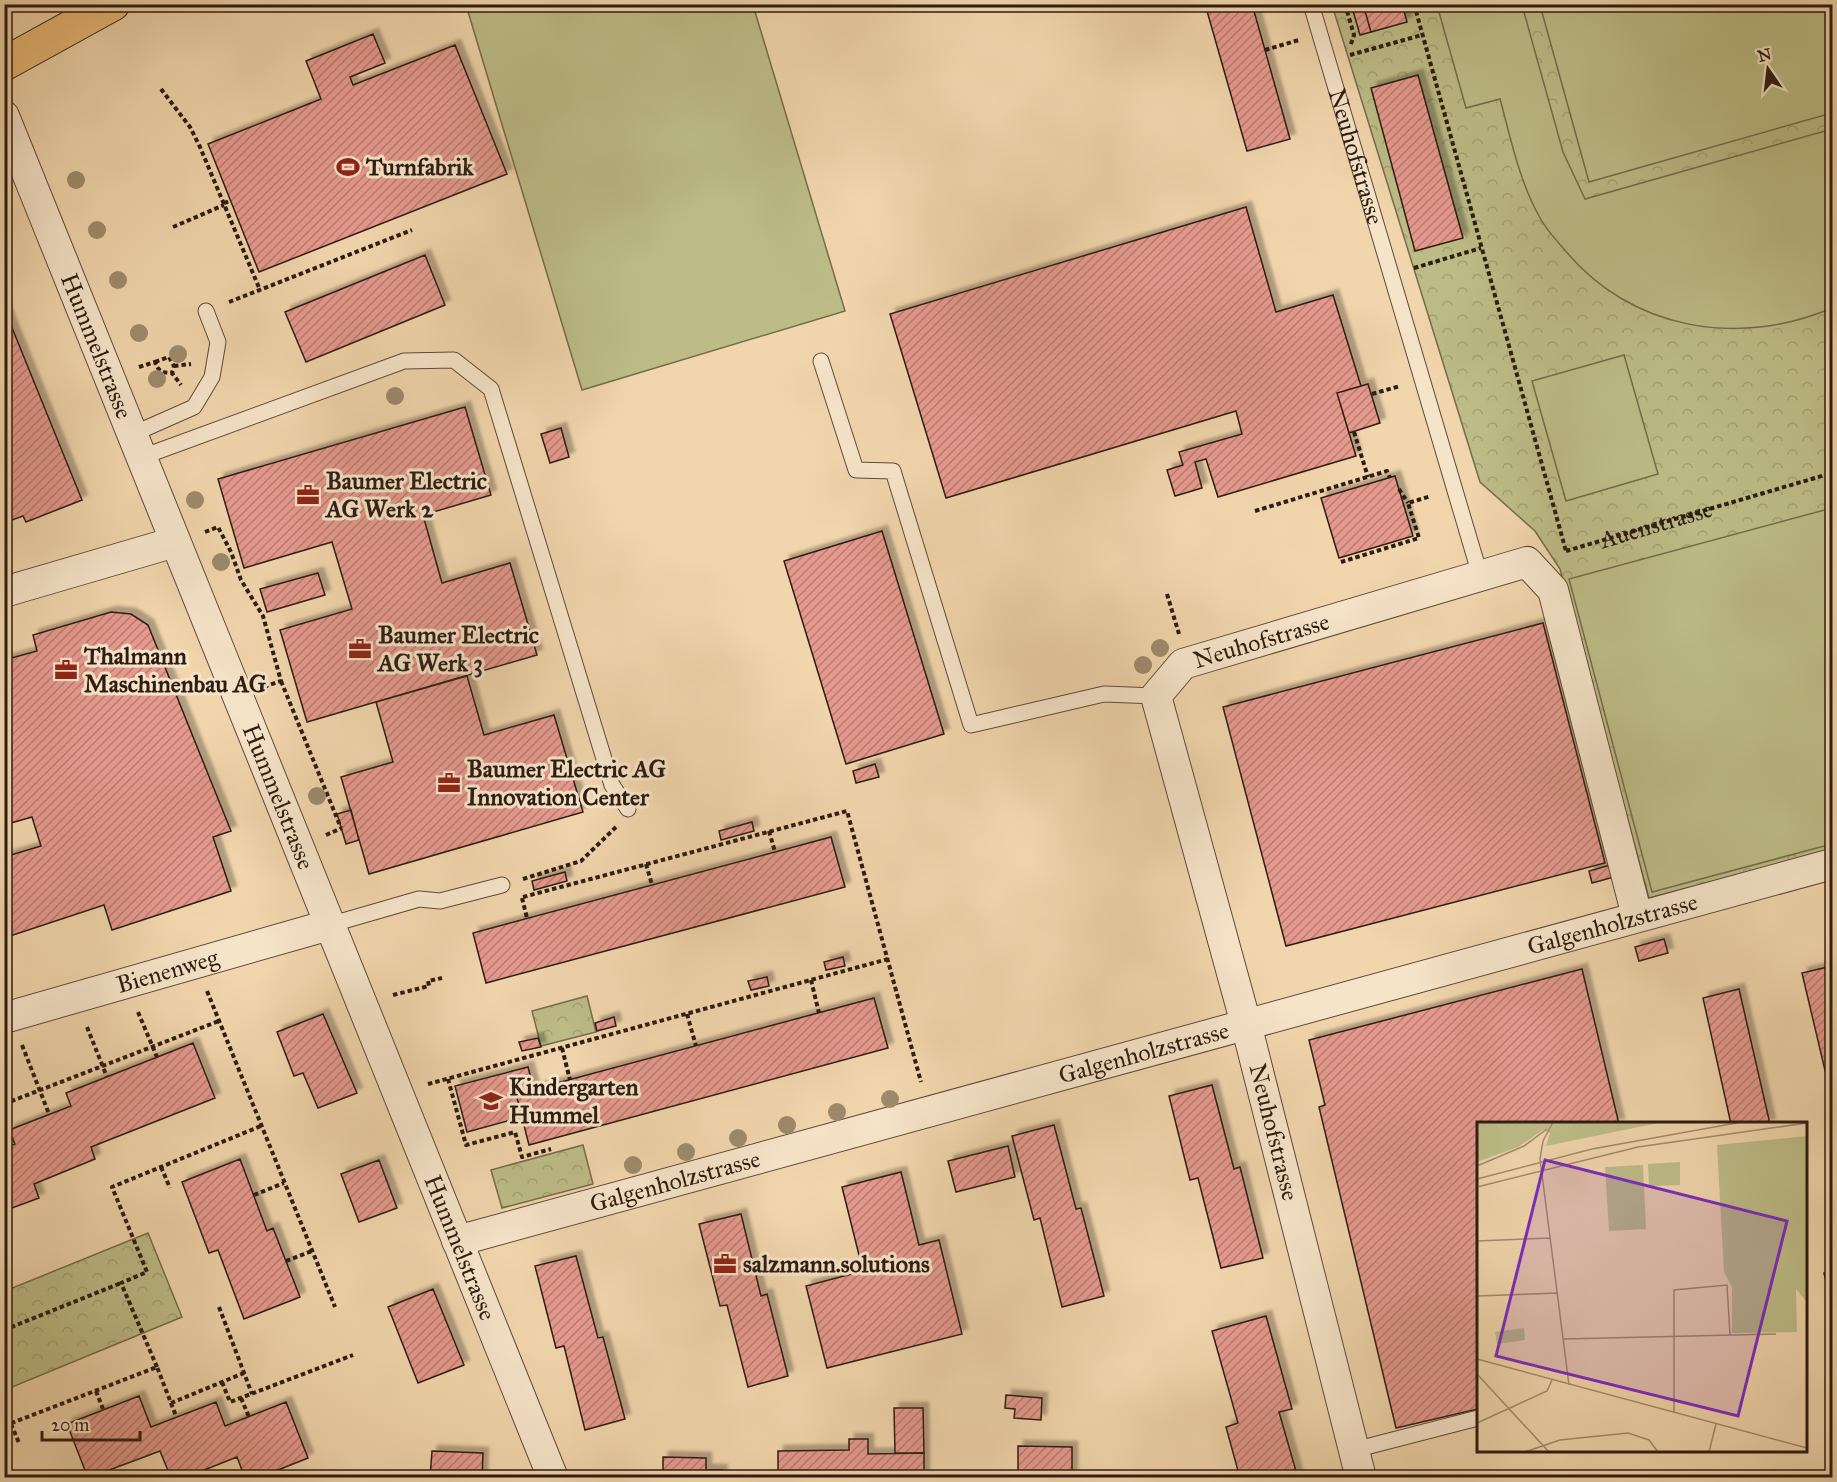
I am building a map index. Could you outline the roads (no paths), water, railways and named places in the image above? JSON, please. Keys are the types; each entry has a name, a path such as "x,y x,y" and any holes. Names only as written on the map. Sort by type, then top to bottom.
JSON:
{"highway":[{"path":"4,63 113,4"}],"street":[{"name":"Hummelstrasse","path":"4,116 553,1478"},
{"path":"4,592 175,542"},
{"path":"1480,575 1527,562 1553,590 1637,916"},
{"name":"Neuhofstrasse","path":"1357,1464 1246,1024 1156,696 1183,664 1480,575"},
{"name":"Galgenholzstrasse","path":"457,1241 1833,864"},
{"name":"Bienenweg","path":"7,1018 329,925"}],"lane":[{"name":"Neuhofstrasse","path":"1311,4 1480,575"},
{"path":"138,446 194,407 212,377 218,342 206,311"},
{"path":"138,446 404,361 454,360 491,389 612,785 628,809"},
{"path":"821,362 855,470 893,471 971,725 1104,694 1156,696"},
{"path":"329,925 419,899 440,901 502,885"},
{"path":"1357,1464 1477,1419"}],"place":[{"name":"Turnfabrik","path":"348,167"},
{"name":"Baumer Electric AG Werk 2","path":"308,495"},
{"name":"Baumer Electric AG Werk 3","path":"360,649"},
{"name":"Thalmann Maschinenbau AG","path":"66,670"},
{"name":"Baumer Electric AG Innovation Center","path":"449,783"},
{"name":"Kindergarten Hummel","path":"491,1101"},
{"name":"salzmann.solutions","path":"725,1264"}]}
